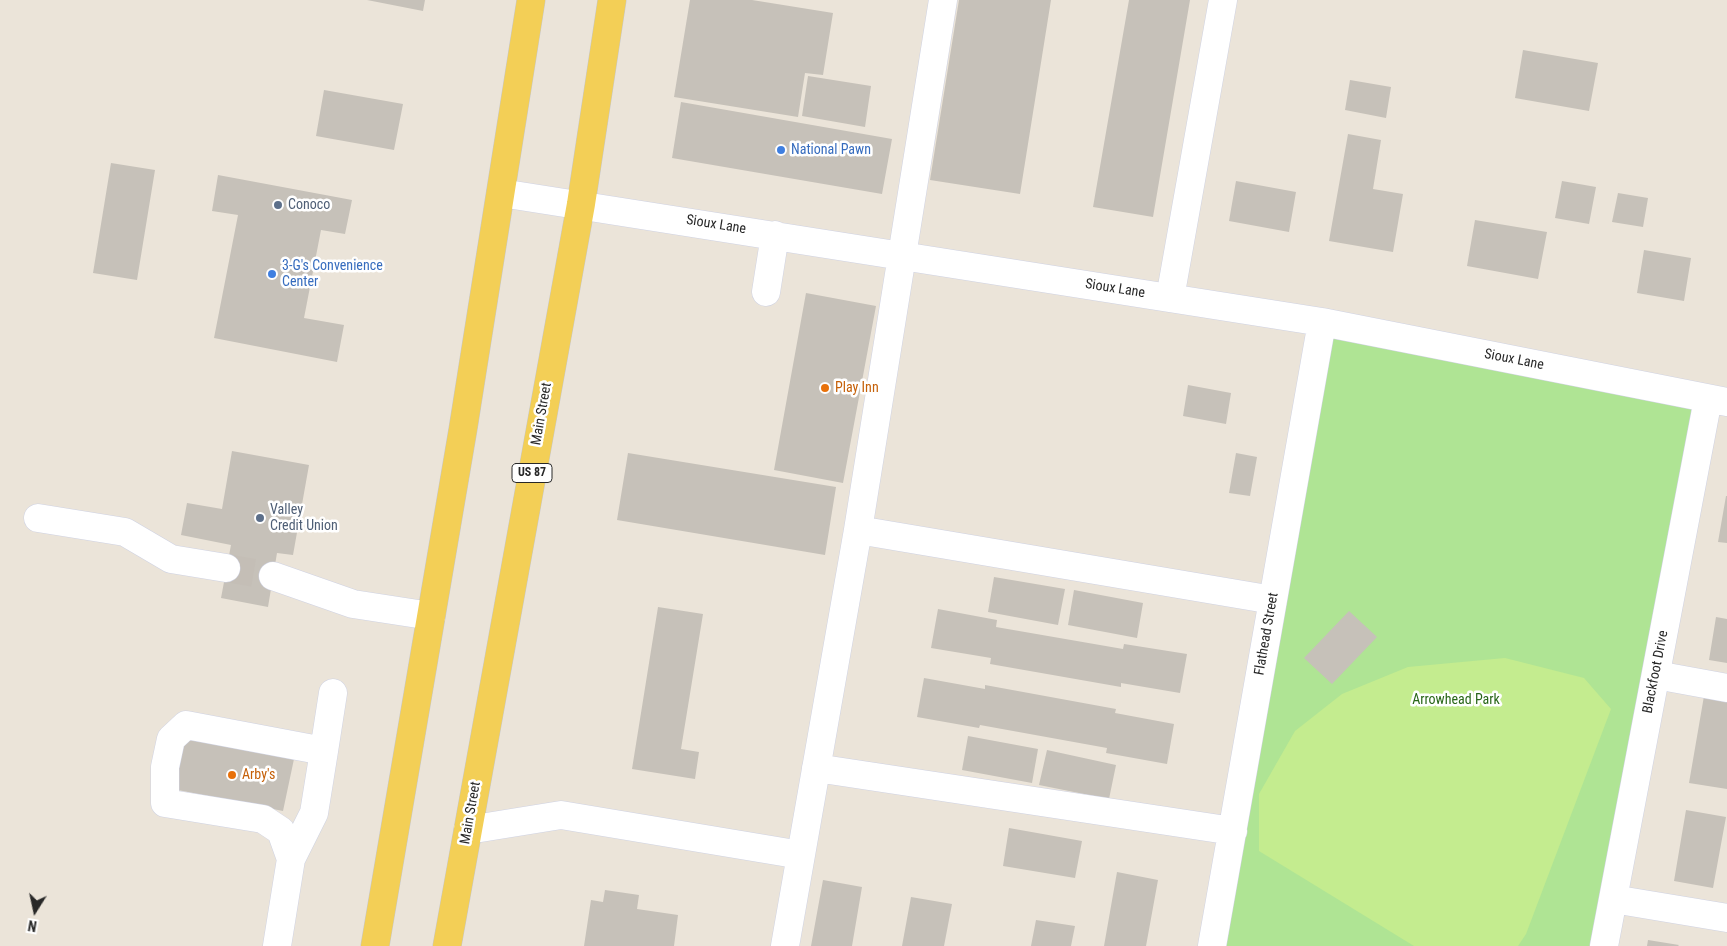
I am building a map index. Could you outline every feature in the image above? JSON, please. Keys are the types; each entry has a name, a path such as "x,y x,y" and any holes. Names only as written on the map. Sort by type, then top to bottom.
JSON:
{"main road":[{"path":"375,946 501,193 531,0"},
{"name":"Main Street","path":"447,946 581,204 612,0"}],"street":[{"path":"785,946 858,530 943,0"},
{"path":"1170,298 1223,0"},
{"name":"Sioux Lane","path":"501,193 581,204 1322,322 1718,400"},
{"path":"766,292 776,235"},
{"name":"Flathead Street","path":"1212,946 1322,322"},
{"name":"Blackfoot Drive","path":"1604,946 1656,675 1718,400"},
{"path":"38,518 125,532 170,559 226,568"},
{"path":"858,530 1273,600"},
{"path":"273,576 353,604 431,616"},
{"path":"1656,675 1727,688"},
{"path":"278,946 291,859 314,814 333,693"},
{"path":"291,859 281,831 263,819 165,803 165,767 171,739 186,725 324,751"},
{"path":"816,768 1233,831"},
{"path":"468,830 562,815 801,855"},
{"path":"1613,899 1727,918"}],"green space":[{"name":"Arrowhead Park","path":"1332,338 1696,397 1598,946 1215,946"},
{"path":"1505,658 1584,678 1611,709 1526,934 1518,946 1414,946 1259,851 1259,794 1295,731 1342,694 1408,667"}],"building":[{"path":"367,0 425,0 423,11"},
{"path":"690,0 752,0 833,13 823,75 805,73 798,117 674,97"},
{"path":"959,0 1051,0 1020,194 930,180"},
{"path":"1129,0 1190,0 1153,217 1093,207"},
{"path":"1523,50 1598,63 1589,111 1515,98"},
{"path":"808,76 871,86 865,127 802,116"},
{"path":"1350,80 1391,87 1386,118 1345,110"},
{"path":"324,90 403,104 394,150 316,136"},
{"path":"681,102 892,139 882,194 672,158"},
{"path":"1348,134 1381,140 1373,189 1403,194 1393,252 1329,241"},
{"path":"111,163 155,170 137,280 93,273"},
{"path":"218,175 352,200 345,234 321,230 304,318 344,325 337,362 214,338 238,215 212,211"},
{"path":"1236,181 1296,192 1289,232 1229,221"},
{"path":"1562,181 1596,187 1589,224 1555,218"},
{"path":"1618,193 1648,198 1643,227 1612,222"},
{"path":"1475,220 1547,232 1538,279 1467,266"},
{"path":"1644,250 1691,258 1684,301 1637,293"},
{"name":"Play Inn","path":"806,293 876,306 843,483 774,470"},
{"path":"1188,385 1231,393 1226,424 1183,416"},
{"path":"232,451 309,465 293,555 277,553 268,607 221,598 231,545 181,535 187,503 222,509"},
{"path":"628,453 836,487 825,555 617,520"},
{"path":"1236,453 1257,457 1250,496 1229,493"},
{"path":"1727,496 1727,543 1718,542"},
{"path":"994,577 1065,589 1058,625 988,612"},
{"path":"1074,590 1143,603 1137,638 1068,625"},
{"path":"658,607 703,614 681,749 699,752 695,779 632,769"},
{"path":"938,609 997,620 996,627 1123,649 1124,644 1187,654 1180,693 1121,683 1121,687 990,664 991,658 931,648"},
{"path":"1349,611 1377,637 1332,684 1304,658"},
{"path":"1716,617 1727,619 1727,663 1709,660"},
{"path":"924,678 985,689 985,685 1116,709 1115,713 1174,724 1167,764 1106,753 1107,748 980,725 979,728 917,717"},
{"path":"1704,696 1727,700 1727,789 1689,783"},
{"path":"968,736 1038,749 1032,783 962,770"},
{"path":"183,737 294,759 283,811 173,789"},
{"path":"1047,750 1116,765 1109,799 1039,785"},
{"path":"1686,810 1726,817 1713,888 1674,881"},
{"path":"1009,828 1082,841 1075,878 1003,866"},
{"path":"1117,872 1158,880 1146,946 1104,946"},
{"path":"823,880 862,887 852,946 811,946"},
{"path":"605,890 639,895 637,909 678,915 674,946 584,946 591,900 603,902"},
{"path":"911,897 952,904 944,946 902,946"},
{"path":"1036,920 1075,926 1071,946 1031,946"},
{"path":"1648,940 1679,945 1647,946"}],"tunnel":[{"path":"226,568 273,576"}],"place":[{"name":"National Pawn","path":"781,150"},
{"name":"Conoco","path":"278,205"},
{"name":"3-G's Convenience Center","path":"272,274"},
{"name":"Play Inn","path":"825,388"},
{"name":"Valley Credit Union","path":"260,518"},
{"name":"Arby's","path":"232,775"}]}
